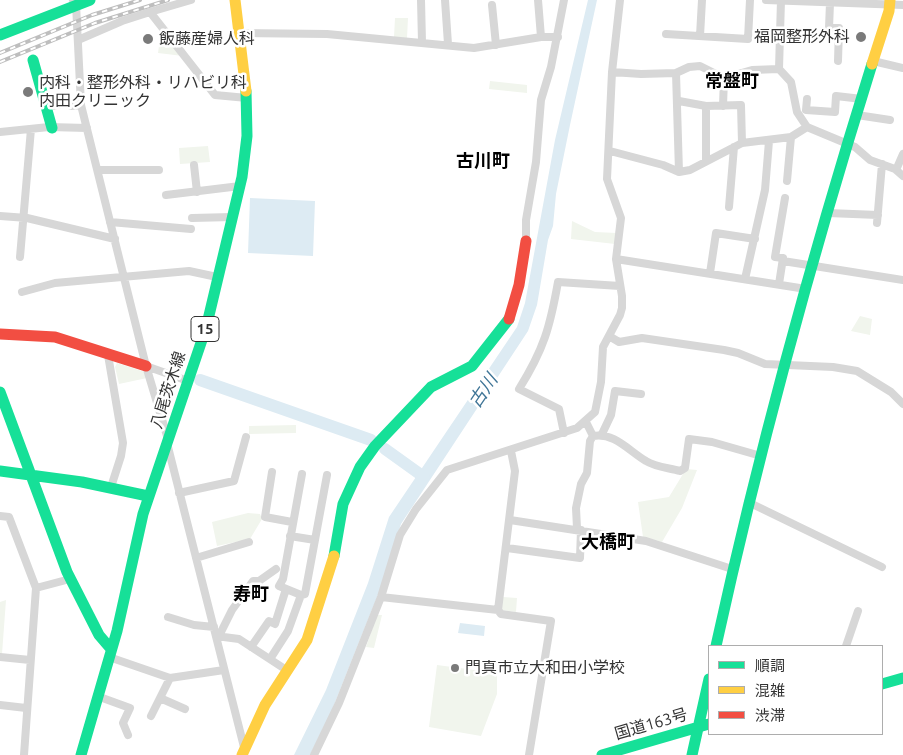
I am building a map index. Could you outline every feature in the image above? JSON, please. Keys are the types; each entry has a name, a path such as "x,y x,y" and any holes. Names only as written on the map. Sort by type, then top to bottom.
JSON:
{"main road":[{"path":"0,35 74,2 90,0"},
{"name":"八尾茨木線","path":"81,755 110,653 148,496 168,443 206,328 240,186 247,136 247,98 235,0"},
{"path":"716,645 732,569 783,365 890,2"},
{"path":"33,60 52,128"},
{"path":"243,751 265,705 307,640 334,564 341,510 356,474 375,446 431,388 464,372 472,366 511,317 520,285 526,241"},
{"path":"0,334 55,337 146,366"},
{"path":"0,392 70,579 98,637 110,653"},
{"path":"0,471 111,487 148,496"},
{"path":"883,677 903,671"},
{"path":"883,684 903,678"},
{"path":"692,755 704,729 708,689"},
{"name":"国道163号","path":"602,755 704,729"},
{"name":"国道163号","path":"627,755 704,729"}],"street":[{"path":"78,40 122,21 191,0"},
{"path":"420,0 422,42"},
{"path":"445,0 448,44"},
{"path":"538,0 541,37"},
{"path":"526,241 526,220 536,162 542,100 558,38 564,0"},
{"path":"314,755 339,703 381,597 403,527 447,470 564,433 586,422 595,412 599,402 603,347 620,315 622,296 616,259 621,218 607,179 610,151 612,72 620,0"},
{"path":"700,36 702,0"},
{"path":"666,34 748,39 750,0"},
{"path":"766,0 890,2 903,5"},
{"path":"781,0 779,69 791,82 797,112 807,128 855,147 870,160 896,170 903,176"},
{"path":"74,2 81,105 146,366 165,426 179,493 218,636 243,751"},
{"path":"830,2 829,28 840,28 838,61"},
{"path":"492,5 496,45"},
{"path":"150,12 215,95 247,98"},
{"path":"239,33 327,34 448,44 474,48 541,37 558,38"},
{"path":"873,61 903,68"},
{"path":"612,72 641,74 676,73 689,67 700,66 724,78 752,70 779,69"},
{"path":"676,73 679,101 679,172"},
{"path":"722,106 724,78"},
{"path":"807,99 806,110 835,112 836,96 862,100"},
{"path":"679,101 706,106 741,105 738,145 729,207"},
{"path":"47,108 66,103 71,106 81,105"},
{"path":"706,106 706,161"},
{"path":"857,115 890,120"},
{"path":"0,132 52,128 87,128"},
{"path":"610,151 663,164 679,172 690,170 738,145 791,136 807,128"},
{"path":"20,257 31,129"},
{"path":"787,181 791,136"},
{"path":"745,278 765,190 769,141"},
{"path":"896,170 903,154"},
{"path":"877,224 882,164"},
{"path":"194,165 198,192"},
{"path":"98,170 159,170"},
{"path":"166,195 198,192 219,187 240,186"},
{"path":"778,284 784,258 775,257 785,198"},
{"path":"828,213 878,215"},
{"path":"0,216 24,218 115,239"},
{"path":"192,218 232,216"},
{"path":"110,222 191,229"},
{"path":"710,273 716,234 754,239"},
{"path":"616,259 806,289"},
{"path":"783,261 903,280"},
{"path":"22,292 55,283 188,271 217,277"},
{"path":"564,433 559,409 519,389 538,359 550,326 558,282 620,286"},
{"path":"609,336 620,342 642,338 724,350 738,353 765,364 833,367 857,371 891,392 903,404"},
{"path":"108,355 123,442 122,456 111,487"},
{"path":"146,366 188,381"},
{"path":"507,548 580,558 576,508 581,484 587,472 590,441 598,435 611,415 615,391 641,394"},
{"path":"586,422 598,435 621,443 647,462 680,471 685,468 689,439 712,442 760,456"},
{"path":"179,493 234,481 246,437"},
{"path":"498,610 510,520 514,471 511,451"},
{"path":"272,472 265,517 292,522"},
{"path":"301,595 279,586 283,579 302,474"},
{"path":"270,659 288,630 301,595 305,594 327,475"},
{"path":"748,502 882,567"},
{"path":"0,516 9,517 36,588 24,755"},
{"path":"510,520 579,529 646,541 732,569"},
{"path":"290,536 315,540"},
{"path":"196,558 249,542"},
{"path":"218,636 232,610 253,581 259,581 276,569"},
{"path":"36,588 70,579"},
{"path":"251,647 269,621 275,624 286,589"},
{"path":"381,597 498,610 501,614 551,621 529,755"},
{"path":"846,645 858,611"},
{"path":"168,617 194,625 214,627"},
{"path":"218,636 238,639 288,671"},
{"path":"110,653 170,678 224,670"},
{"path":"0,657 30,660"},
{"path":"151,716 170,678"},
{"path":"97,696 130,708 123,723 128,735"},
{"path":"160,698 185,708"},
{"path":"0,705 26,708"}],"shaded area":[{"path":"395,18 408,18 407,38 394,37"},
{"path":"159,46 177,48 183,56 158,53"},
{"path":"490,81 527,85 527,93 489,89"},
{"path":"208,146 210,162 180,164 179,148"},
{"path":"572,221 595,232 617,233 615,244 571,239"},
{"path":"860,316 872,319 870,335 851,331"},
{"path":"117,363 145,372 147,378 119,384 115,367"},
{"path":"296,425 296,433 249,434 249,426"},
{"path":"686,469 697,470 682,508 662,542 643,537 638,502 669,497"},
{"path":"248,513 260,514 262,519 250,539 217,546 212,522"},
{"path":"503,597 517,598 516,612 501,610"},
{"path":"6,600 2,654 0,654 0,602"},
{"path":"377,615 382,615 374,648 366,647"},
{"path":"437,665 497,673 497,694 481,736 429,727"}],"water":[{"name":"古川","path":"588,0 597,0 556,194 553,226 548,240 537,305 528,331 401,524 381,587 332,710 310,755 294,755 326,690 368,583 389,517 517,327 525,303 555,140"},
{"path":"250,198 315,201 313,256 248,253"},
{"path":"460,623 485,626 484,636 458,633"}],"waterway":[{"path":"200,380 371,440"},
{"path":"385,449 424,477"}],"railway":[{"path":"0,53 92,15 140,0"},
{"path":"0,62 95,23 168,0"}],"traffic: fast":[{"path":"0,35 90,0"},
{"path":"33,60 52,128"},
{"path":"716,645 768,426 828,208 872,64"},
{"path":"81,755 117,631 143,514 206,328 242,177 247,136 246,91"},
{"path":"334,556 343,504 360,467 375,446 431,387 472,366 509,319"},
{"path":"0,392 67,572 99,635 111,649"},
{"path":"0,471 82,482 148,496"},
{"path":"883,684 903,678"},
{"path":"692,755 708,683"},
{"path":"602,755 708,724"}],"traffic: slow":[{"path":"235,0 246,91"},
{"path":"872,64 889,11 890,0"},
{"path":"242,755 265,705 307,640 334,556"}],"traffic: jam":[{"path":"509,319 519,285 526,241"},
{"path":"0,334 55,337 146,366"}],"place":[{"name":"福岡整形外科","path":"861,37"},
{"name":"飯藤産婦人科","path":"148,39"},
{"name":"内科・整形外科・リハビリ科 内田クリニック","path":"28,92"},
{"name":"門真市立大和田小学校","path":"455,668"}],"district":[{"name":"常盤町","path":"732,81"},
{"name":"古川町","path":"483,161"},
{"name":"大橋町","path":"608,542"},
{"name":"寿町","path":"251,594"}]}
